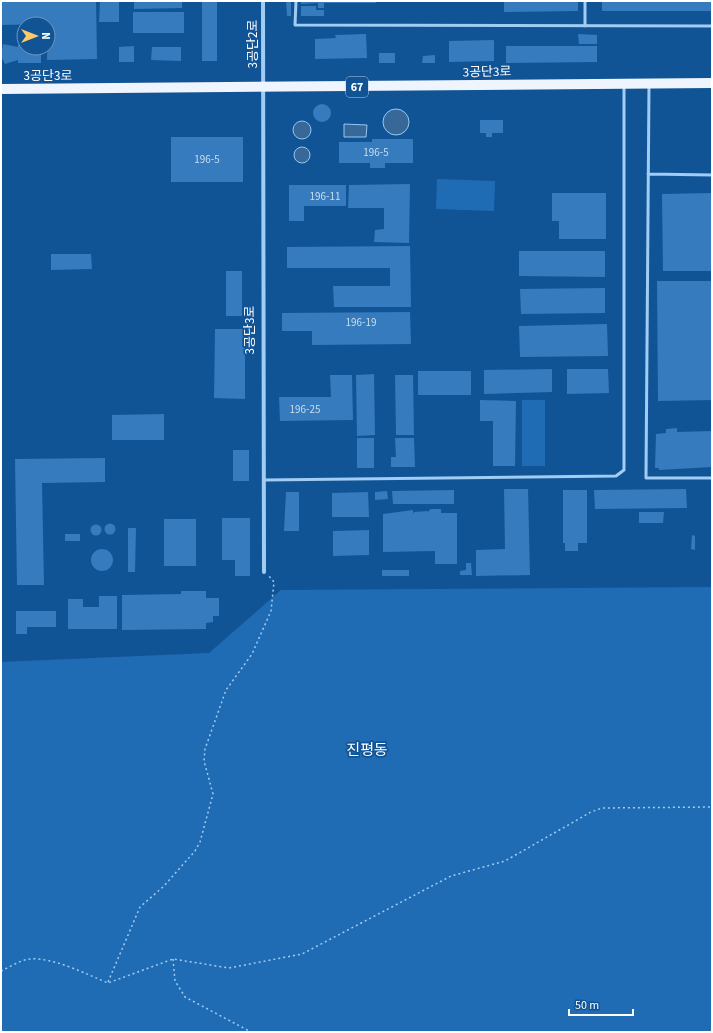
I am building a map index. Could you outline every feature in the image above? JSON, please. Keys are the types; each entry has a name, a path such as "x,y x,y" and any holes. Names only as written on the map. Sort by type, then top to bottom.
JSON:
{"main road":[{"name":"3공단3로","path":"1,89 262,88 712,83"}],"street":[{"name":"3공단2로","path":"262,88 263,1"},
{"name":"3공단3로","path":"262,88 264,572"}],"lane":[{"path":"296,1 296,25 712,26"},
{"path":"585,1 585,26"},
{"path":"264,480 616,476 624,470 624,84"},
{"path":"649,84 646,478 712,478"},
{"path":"648,174 712,175"}],"path":[{"path":"108,983 140,907 164,886 195,851 200,842 213,794 204,761 205,749 226,690 252,654 271,611 274,582 264,572"},
{"path":"1,971 25,960 34,959 56,963 108,983 173,959 229,968 302,954 451,876 505,861 591,812 602,808 712,807"},
{"path":"173,959 175,981 186,997 194,1003 252,1032"}],"shaded area":[{"path":"396,109 405,113 409,122 405,131 396,135 387,131 383,122 387,113"},
{"path":"298,121 306,121 311,126 309,137 306,139 298,139 293,134 293,126"},
{"path":"344,124 367,125 366,137 344,137"},
{"path":"299,147 305,147 310,152 308,161 305,163 299,163 294,158 294,152"},
{"path":"437,179 495,181 494,211 436,209"},
{"path":"522,400 545,400 545,466 522,466"},
{"path":"712,587 712,1032 1,1032 1,662 209,653 281,590"}],"building":[{"path":"1,1 96,1 97,59 47,60 47,56 56,56 56,16 16,16 16,25 1,25"},
{"path":"100,1 119,1 119,22 99,22"},
{"path":"134,1 182,1 182,8 134,9"},
{"path":"202,1 217,1 217,61 202,61"},
{"path":"286,1 291,1 291,16 287,16"},
{"path":"301,1 376,1 376,3 324,3 324,8 318,8 318,3 301,4"},
{"path":"504,1 578,1 578,11 504,12"},
{"path":"602,1 712,1 712,11 602,11"},
{"path":"301,6 316,6 316,10 324,10 324,16 301,16"},
{"path":"133,12 184,12 184,33 133,33"},
{"path":"366,34 367,58 315,59 315,39 336,38 335,35"},
{"path":"578,34 597,35 597,44 579,44"},
{"path":"494,40 494,61 449,62 449,41"},
{"path":"3,44 16,47 16,56 41,56 41,63 18,63 18,60 5,64 1,56"},
{"path":"134,46 134,62 119,62 119,47"},
{"path":"506,46 597,46 597,62 506,63"},
{"path":"152,47 181,47 181,61 151,60"},
{"path":"379,53 395,53 395,63 379,63"},
{"path":"435,55 435,63 422,63 423,56"},
{"path":"322,104 328,107 331,113 328,119 322,122 316,119 313,113 316,107"},
{"path":"480,120 503,120 503,133 492,133 492,137 486,137 486,133 480,133"},
{"path":"171,137 243,137 243,182 171,182"},
{"path":"372,139 413,139 413,163 385,163 385,168 370,168 370,163 339,163 339,142 372,142"},
{"path":"410,184 409,243 374,242 375,230 384,229 384,208 348,208 349,185"},
{"path":"289,185 346,185 346,206 304,206 304,221 289,221"},
{"path":"552,193 606,193 606,239 559,239 559,221 552,221"},
{"path":"712,193 712,271 663,271 662,194"},
{"path":"410,246 411,307 334,307 333,286 390,286 390,268 287,268 287,247"},
{"path":"519,251 605,251 605,277 519,276"},
{"path":"51,254 91,254 92,269 51,270"},
{"path":"226,271 242,271 242,316 226,316"},
{"path":"657,281 712,281 712,400 658,401"},
{"path":"605,288 605,313 521,314 520,289"},
{"path":"410,312 411,344 312,345 312,331 282,331 282,313"},
{"path":"607,324 608,356 520,357 519,326"},
{"path":"215,329 245,329 245,399 214,398"},
{"path":"552,369 552,392 484,394 484,370"},
{"path":"567,369 608,369 609,393 567,394"},
{"path":"418,371 471,371 471,395 418,395"},
{"path":"374,374 375,435 357,436 356,375"},
{"path":"330,375 352,375 353,420 280,421 279,397 331,397"},
{"path":"395,375 413,375 414,435 396,435"},
{"path":"480,400 516,401 515,466 493,466 493,421 480,421"},
{"path":"164,414 164,440 112,440 112,415"},
{"path":"677,428 677,432 712,431 712,467 659,470 659,468 655,468 656,434 666,433 666,429"},
{"path":"357,438 374,438 374,468 357,468"},
{"path":"395,438 414,438 415,467 391,467 391,457 396,457"},
{"path":"233,450 249,450 249,481 233,481"},
{"path":"105,458 105,482 42,483 44,585 17,585 15,459"},
{"path":"504,489 528,489 530,575 476,576 476,550 505,549"},
{"path":"686,489 687,508 595,509 594,490"},
{"path":"454,490 454,504 393,504 392,491"},
{"path":"563,490 587,490 587,543 578,543 578,551 565,551 565,543 563,543"},
{"path":"387,491 388,499 375,500 375,492"},
{"path":"286,492 299,492 299,531 284,531"},
{"path":"368,492 369,517 332,517 332,493"},
{"path":"441,509 441,513 457,513 457,564 435,564 435,551 383,552 383,514 413,510 413,514 414,512 428,511 429,513 429,510"},
{"path":"639,512 664,512 663,523 639,523"},
{"path":"222,518 250,518 250,576 235,576 235,560 222,560"},
{"path":"164,519 196,519 196,566 164,566"},
{"path":"110,523 114,525 116,529 114,533 110,535 106,533 104,529 106,525"},
{"path":"96,524 100,526 102,530 100,534 96,536 92,534 90,530 92,526"},
{"path":"128,528 136,528 135,572 128,572"},
{"path":"369,530 369,555 333,556 333,531"},
{"path":"65,534 80,534 80,541 65,541"},
{"path":"692,535 695,536 695,550 691,549"},
{"path":"102,549 110,552 113,560 110,568 102,571 94,568 91,560 94,552"},
{"path":"466,563 471,563 472,575 460,575 460,571 466,570"},
{"path":"382,570 409,570 409,576 382,576"},
{"path":"181,591 206,591 206,598 219,598 219,616 213,616 213,622 206,623 206,629 122,630 122,595 181,594"},
{"path":"99,596 117,596 117,629 68,629 68,599 83,599 83,607 99,607"},
{"path":"16,611 56,611 56,627 27,627 27,634 16,634"}],"district":[{"name":"진평동","path":"367,750"}]}
